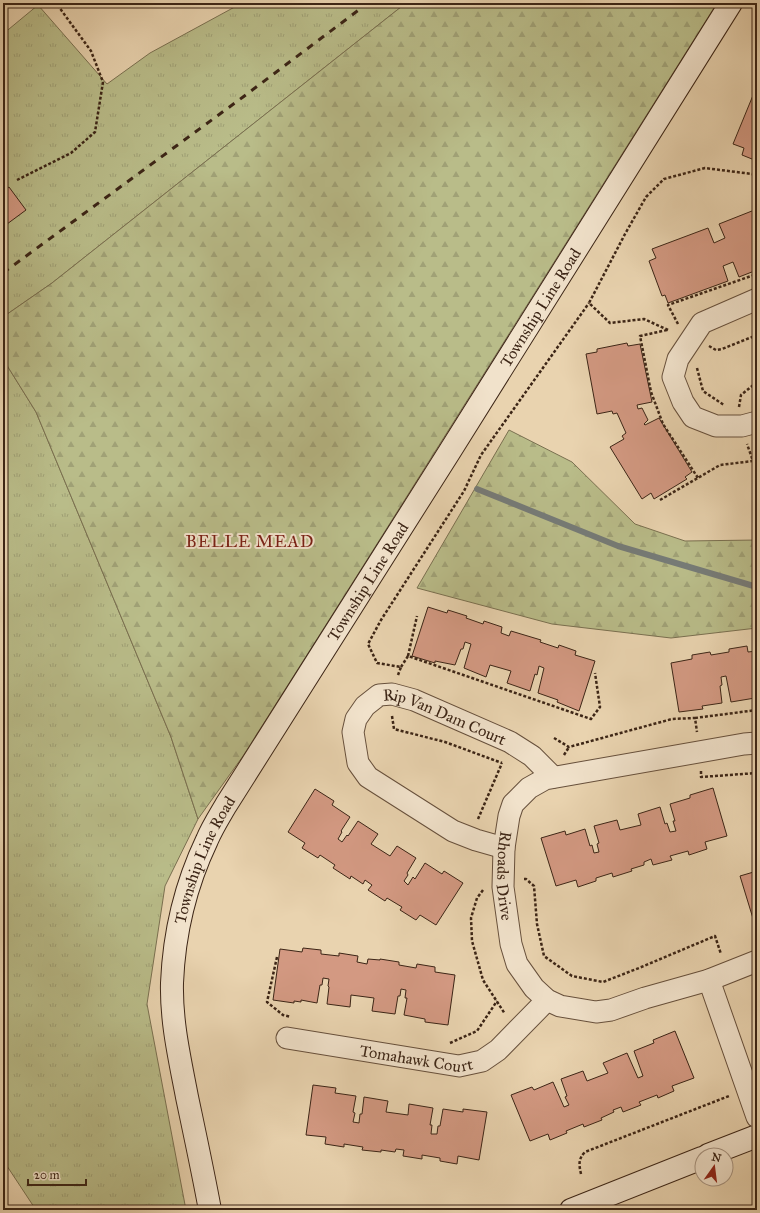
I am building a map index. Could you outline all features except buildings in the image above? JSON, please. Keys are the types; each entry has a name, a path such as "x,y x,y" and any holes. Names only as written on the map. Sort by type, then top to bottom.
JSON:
{"street":[{"name":"Township Line Road","path":"210,1210 178,1052 172,984 175,947 182,908 207,839 230,799 442,465 731,3"},
{"path":"757,299 702,323 678,359 673,377 683,402 693,417 716,426 742,426 757,422"},
{"name":"Rip Van Dam Court","path":"504,848 453,831 368,777 358,763 353,732 356,719 365,706 379,695 392,694 414,700 510,742 532,756 554,777"},
{"name":"Rhoads Drive","path":"757,743 554,777 545,779 529,788 513,804 509,816 504,848 503,887 511,944 517,964 534,988 546,1000 560,1006 596,1012 611,1010 645,998 709,980 757,962"},
{"path":"709,980 757,1117"},
{"name":"Tomahawk Court","path":"287,1038 459,1066 482,1061 498,1050 546,1000"},
{"path":"729,1147 757,1136"},
{"path":"571,1210 694,1161"}],"path":[{"path":"17,180 71,153 95,132 103,82 91,51 56,3"},
{"path":"401,667 377,664 368,644 380,620 464,491 481,455 589,303 646,197 664,179 705,168 752,174 757,176"},
{"path":"681,330 668,305 757,274"},
{"path":"589,303 610,323 644,320 668,330"},
{"path":"704,350 706,344 716,350 757,335"},
{"path":"697,367 703,391 727,407"},
{"path":"738,410 741,396 757,382"},
{"path":"746,441 753,461"},
{"path":"660,500 720,465 757,460"},
{"path":"417,616 408,656 401,667 392,694 392,718 394,729 445,742 502,763"},
{"path":"408,656 591,719 600,707 595,673"},
{"path":"695,718 757,710"},
{"path":"470,837 510,742"},
{"path":"521,880 526,879 534,886 537,924 544,956 572,976 603,982 715,936 722,958"},
{"path":"484,888 477,898 470,918 472,941 483,980 508,1019 519,1028"},
{"path":"277,957 267,1002 283,1015 298,1018"},
{"path":"450,1043 477,1031 497,1001"},
{"path":"581,1174 579,1164 580,1157 585,1152 729,1096"}],"green space":[{"path":"242,3 406,3 52,283 3,317 3,34 38,5 107,84 150,53"},
{"path":"406,3 717,3 243,756 198,819 171,737 36,412 3,359 3,317 52,283"},
{"path":"3,359 36,412 171,737 198,819 165,886 147,1004 186,1210 36,1210 3,1160"},
{"path":"509,430 572,462 635,524 685,541 757,540 757,628 671,638 552,624 417,588"}],"waterway":[{"path":"477,489 618,546 757,587"}],"railway":[{"path":"3,273 243,97 368,3"}],"district":[{"name":"BELLE MEAD","path":"250,541"}]}
